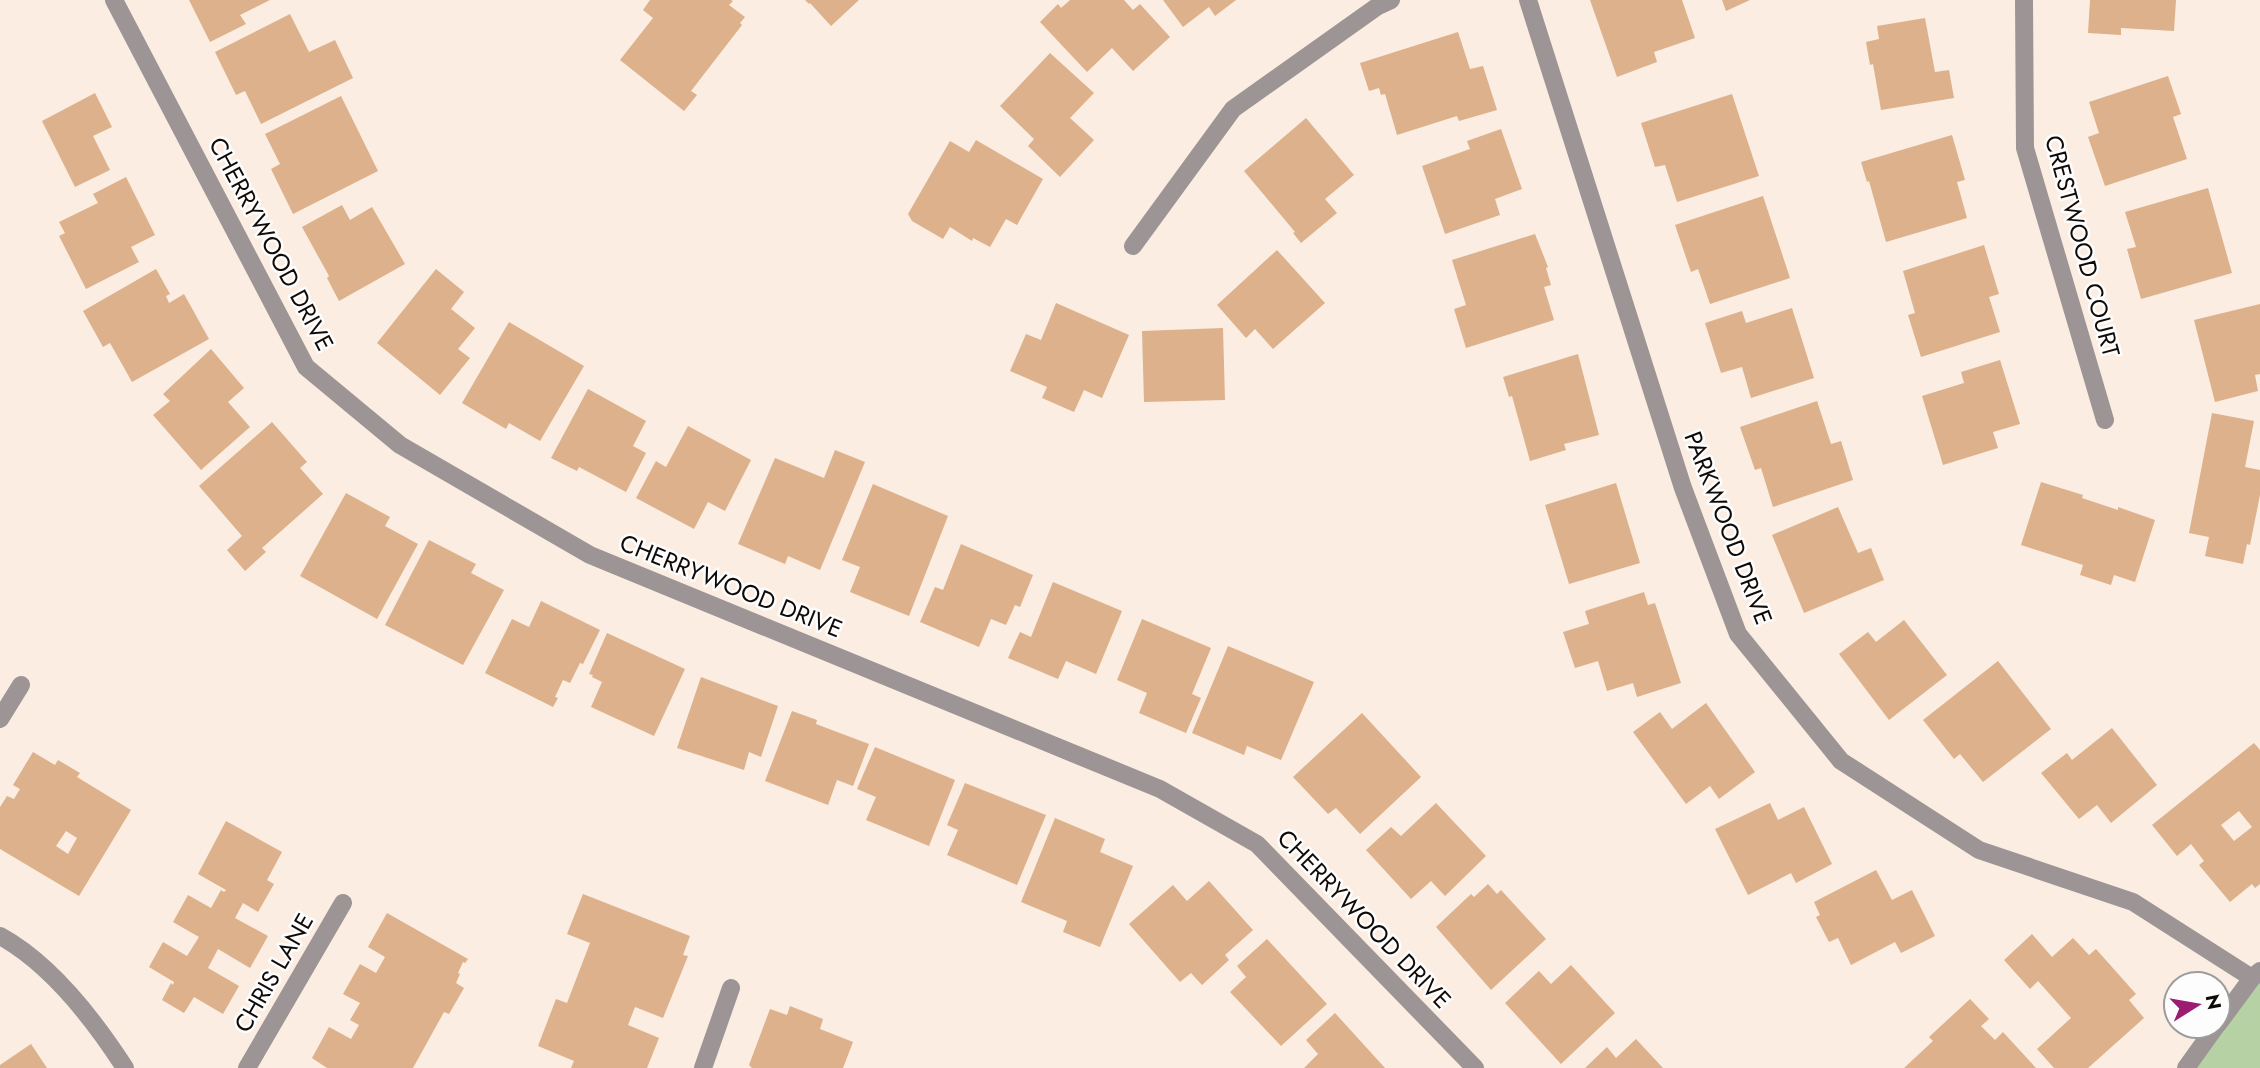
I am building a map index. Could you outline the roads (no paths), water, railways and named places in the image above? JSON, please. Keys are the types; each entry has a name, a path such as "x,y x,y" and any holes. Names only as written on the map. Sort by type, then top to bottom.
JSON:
{"street":[{"name":"CHERRYWOOD DRIVE","path":"114,0 306,367 400,445 590,555 1160,789 1257,844 1475,1068"},
{"path":"1133,246 1233,109 1378,6 1391,0"},
{"name":"PARKWOOD DRIVE","path":"1528,0 1683,488 1738,634 1840,761 1979,850 2133,902 2256,975"},
{"name":"CRESTWOOD COURT","path":"2024,0 2025,148 2105,420"},
{"path":"0,719 21,685"},
{"name":"CHRIS LANE","path":"247,1068 343,903"},
{"path":"0,936 14,944 60,984 101,1031 125,1068"},
{"path":"2232,1006 2256,975"},
{"path":"702,1068 731,988"},
{"path":"2186,1068 2206,1040"}]}
